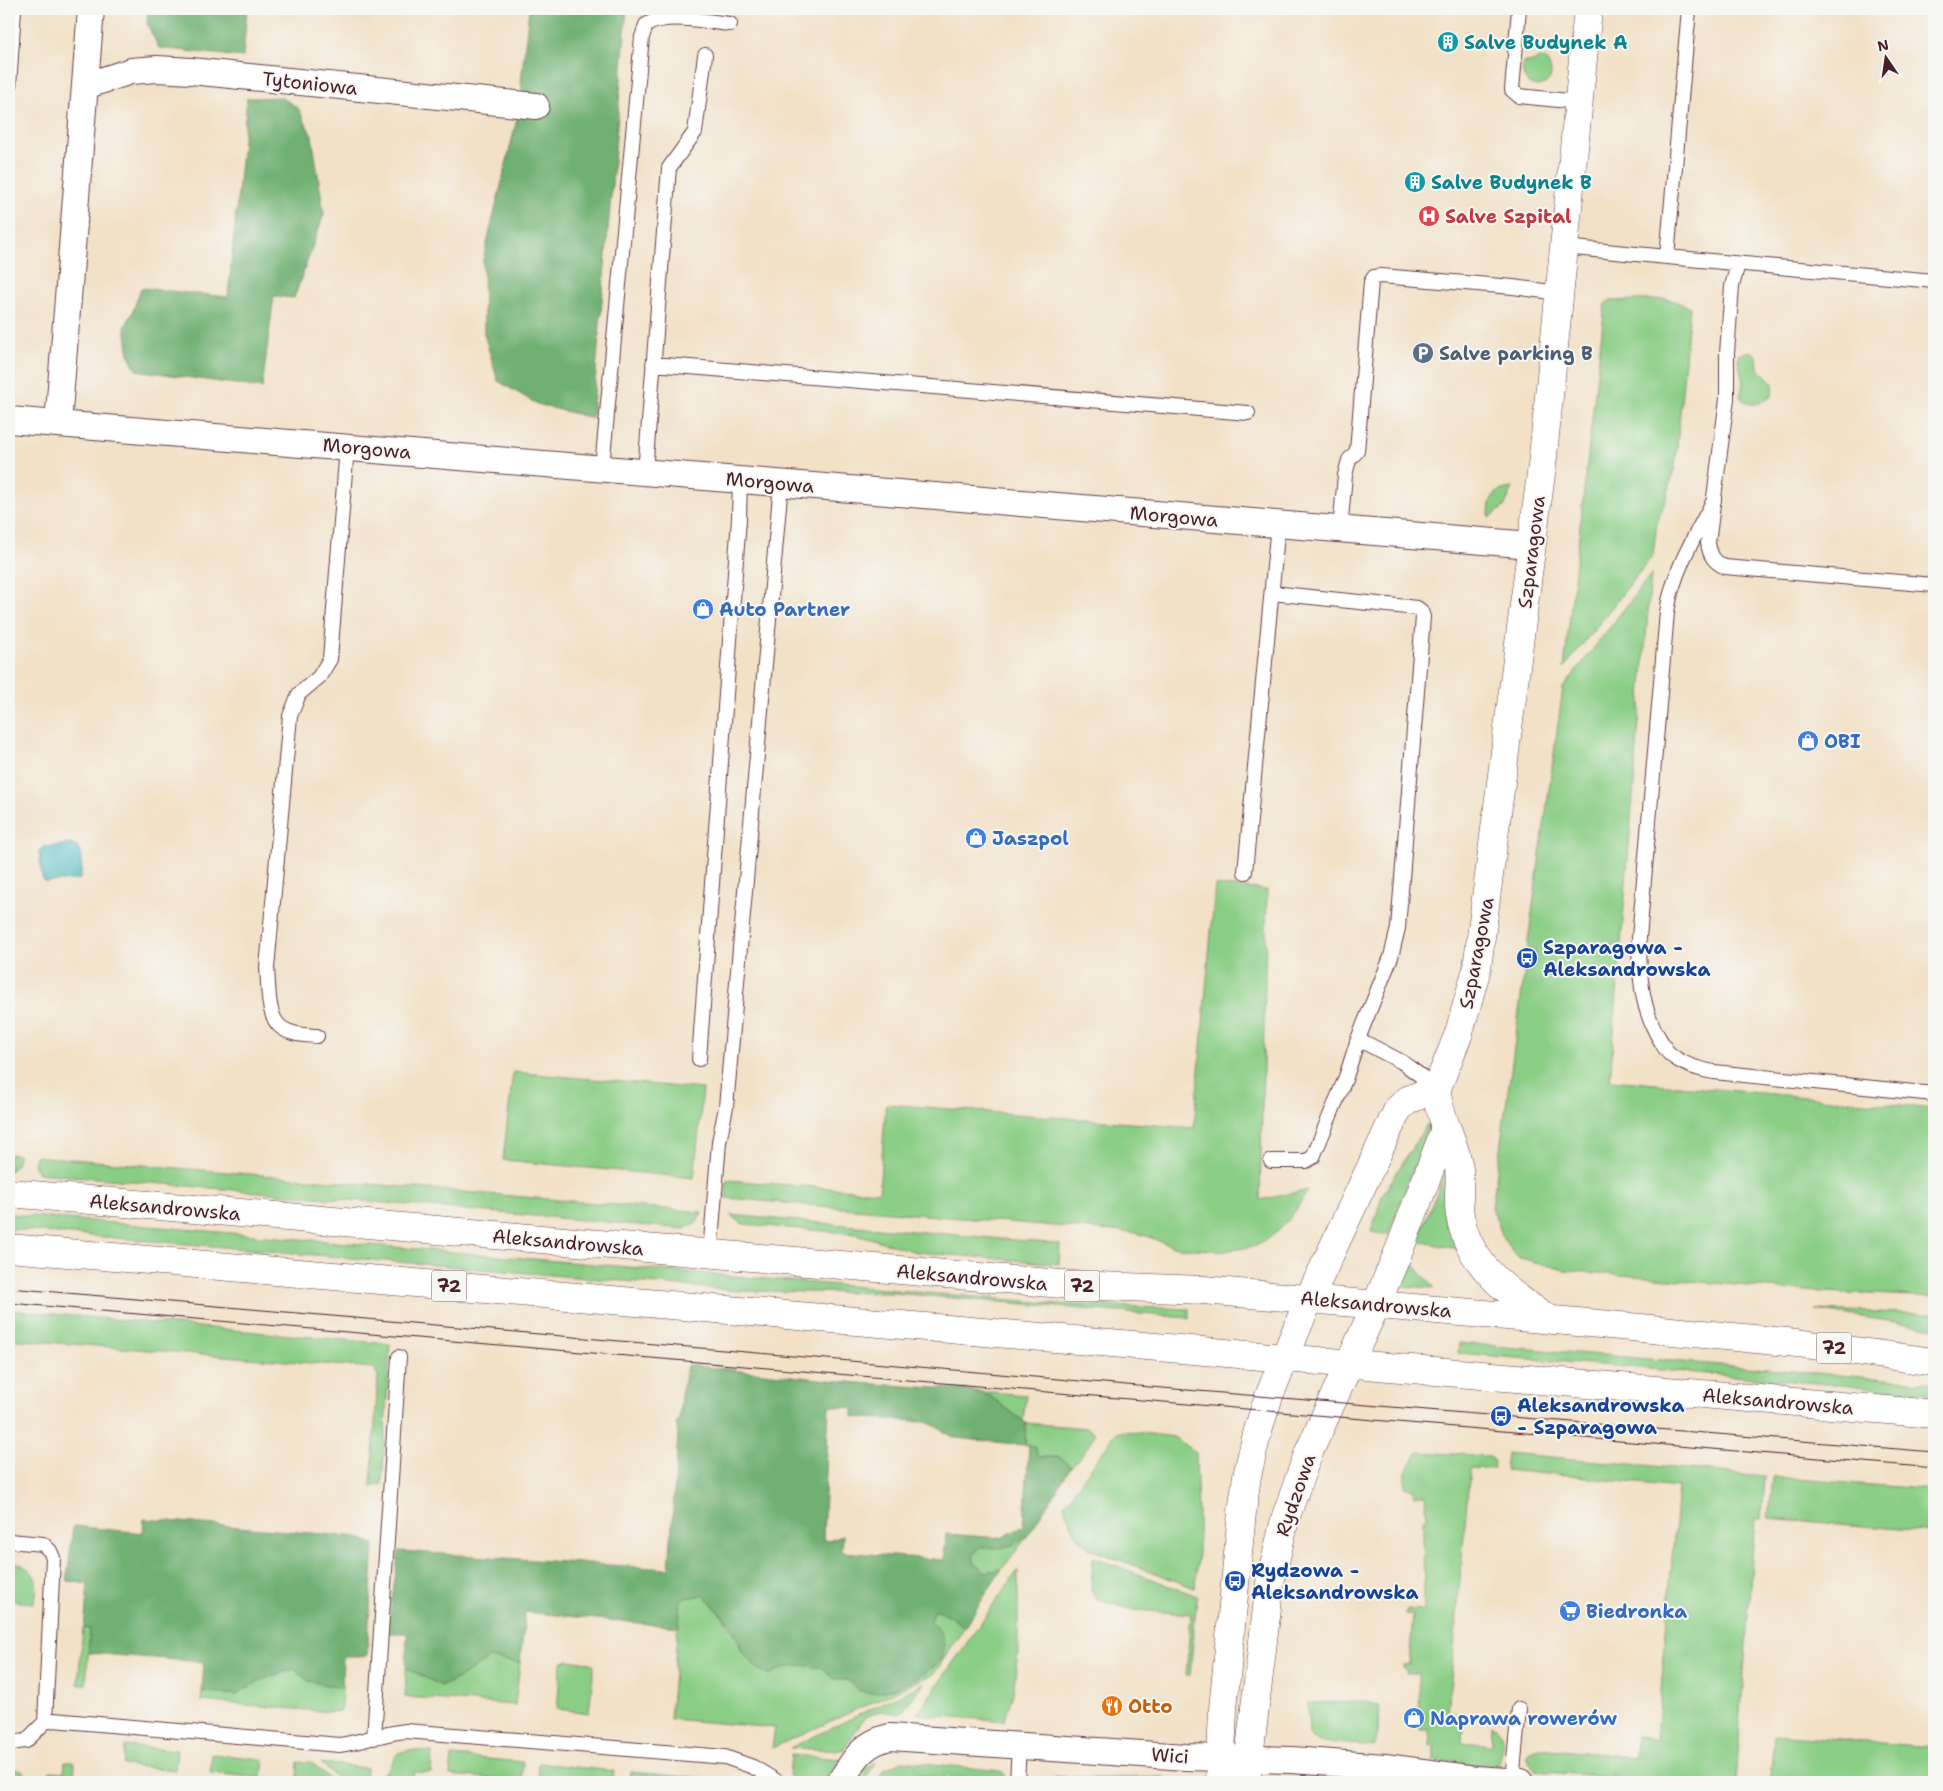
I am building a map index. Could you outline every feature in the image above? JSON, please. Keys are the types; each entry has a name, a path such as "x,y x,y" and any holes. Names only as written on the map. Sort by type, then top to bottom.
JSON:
{"main road":[{"name":"Szparagowa","path":"1437,1088 1464,1017 1477,968 1532,545 1560,293 1588,9"},
{"path":"1220,1770 1242,1512 1247,1476 1264,1411 1309,1299 1398,1109 1408,1100 1437,1088 1438,1102 1458,1158 1460,1171 1459,1214 1462,1227 1475,1255 1491,1276 1506,1290 1549,1319"},
{"path":"1376,1305 1404,1238 1444,1132 1444,1121"},
{"name":"Aleksandrowska","path":"9,1194 1073,1285 1203,1290 1549,1319 1797,1342 1934,1362"},
{"name":"Aleksandrowska","path":"9,1248 1934,1414"},
{"name":"Rydzowa","path":"1248,1771 1270,1583 1285,1519 1302,1468 1376,1305"}],"street":[{"path":"58,424 91,9"},
{"name":"Tytoniowa","path":"85,86 131,71 157,69 536,106"},
{"name":"Morgowa","path":"9,420 1532,545"},
{"name":"Wici","path":"840,1782 862,1750 879,1740 890,1737 1019,1746 1220,1770 1248,1771 1384,1767 1476,1780 1516,1782"}],"lane":[{"path":"9,87 14,9"},
{"path":"1519,9 1512,90 1514,94 1578,102"},
{"path":"1667,257 1689,9"},
{"path":"602,468 642,37 646,25 655,20 668,18 730,24"},
{"path":"645,472 669,168 695,132 705,55"},
{"path":"1564,247 1934,281"},
{"path":"1738,264 1732,286 1726,353 1728,399 1708,543 1709,553 1716,563 1725,567 1934,585"},
{"path":"1340,530 1345,475 1349,460 1357,451 1371,282 1374,277 1481,284 1560,293"},
{"path":"653,364 1248,413"},
{"path":"316,1036 295,1034 281,1028 273,1015 271,1007 267,968 290,716 299,694 319,677 330,658 346,447"},
{"path":"699,1059 740,479"},
{"path":"710,1254 718,1142 726,1107 781,483"},
{"path":"1714,500 1676,574 1667,612 1640,938 1639,964 1642,991 1649,1017 1657,1036 1670,1054 1690,1067 1714,1072 1934,1094"},
{"path":"1245,872 1278,524"},
{"path":"1271,1161 1306,1161 1313,1156 1346,1077 1358,1039 1391,957 1398,928 1423,616 1417,608 1272,593"},
{"path":"1358,1039 1402,1062 1437,1088"},
{"path":"374,1738 399,1357"},
{"path":"9,1541 43,1544 53,1558 45,1722"},
{"path":"1516,1782 1519,1709"},
{"path":"9,1743 26,1741 45,1722 61,1720 339,1744 356,1743 390,1732 406,1730 725,1757 753,1768 778,1782"},
{"path":"1017,1782 1019,1746"}],"green space":[{"path":"148,9 247,9 243,57 159,48 147,24"},
{"path":"529,9 627,9 592,418 537,404 498,381 484,334 483,260 523,94 521,82"},
{"path":"1539,58 1545,59 1550,69 1550,77 1547,83 1540,86 1527,82 1523,74 1523,62 1533,62"},
{"path":"281,97 298,108 312,136 324,214 294,298 274,296 262,388 136,370 129,355 125,327 141,288 228,297 247,98"},
{"path":"1668,299 1690,307 1675,466 1667,496 1657,522 1653,555 1564,668 1605,304 1609,301"},
{"path":"1745,352 1753,352 1757,357 1758,368 1773,383 1772,396 1755,404 1747,403 1740,396 1743,384 1738,355"},
{"path":"1513,488 1504,507 1489,518 1493,496 1500,491"},
{"path":"1651,574 1610,1080 1934,1108 1934,1297 1805,1291 1564,1270 1517,1257 1504,1240 1492,1207 1525,968 1532,969 1535,950 1527,949 1563,688"},
{"path":"1215,885 1267,890 1260,1200 1308,1190 1290,1218 1270,1238 1245,1248 1229,1250 1192,1249 1172,1246 1136,1233 726,1198 727,1180 879,1192 886,1104 1194,1128"},
{"path":"513,1072 703,1089 694,1178 503,1160"},
{"path":"1427,1124 1430,1125 1388,1235 1371,1232 1382,1196"},
{"path":"9,1154 18,1155 15,1167 9,1171"},
{"path":"35,1156 702,1212 697,1222 685,1229 38,1173 34,1165"},
{"path":"1450,1161 1458,1249 1417,1241"},
{"path":"9,1214 1058,1304 1189,1309 1189,1318 893,1293 740,1291 9,1229"},
{"path":"730,1215 1060,1244 1059,1264 916,1252 856,1234 743,1224"},
{"path":"1410,1261 1435,1288 1399,1286"},
{"path":"9,1310 390,1344 382,1484 371,1487 378,1376 374,1368 9,1339"},
{"path":"1815,1310 1934,1314 1934,1328 1921,1326"},
{"path":"1459,1343 1934,1383 1934,1393 1458,1353"},
{"path":"687,1365 858,1383 967,1390 990,1396 1026,1423 1025,1445 955,1438 928,1422 853,1417 853,1408 829,1406 823,1539 829,1541 843,1535 842,1552 944,1560 946,1534 1001,1538 1024,1526 1029,1445 1035,1446 1038,1457 1059,1457 1071,1467 1029,1534 1013,1545 999,1548 980,1547 973,1555 975,1564 985,1572 1002,1569 964,1628 949,1615 934,1609 930,1620 939,1630 942,1638 944,1651 941,1659 924,1674 889,1690 870,1693 862,1692 847,1680 832,1678 823,1668 819,1667 790,1666 769,1675 758,1669 742,1652 739,1640 730,1624 704,1595 681,1599 679,1627 525,1612 520,1663 489,1658 442,1686 406,1668 407,1633 387,1633 399,1551 669,1569 678,1435 676,1423 679,1419 681,1395"},
{"path":"967,1390 1026,1395 1023,1421 990,1396"},
{"path":"1026,1423 1087,1428 1095,1433 1086,1450 1071,1467 1059,1457 1038,1457 1035,1446 1025,1445"},
{"path":"1126,1431 1174,1437 1196,1453 1198,1537 1195,1588 1090,1549 1080,1540 1071,1524 1064,1505 1116,1433"},
{"path":"1418,1452 1490,1456 1494,1462 1493,1469 1470,1468 1448,1712 1464,1713 1462,1742 1491,1745 1492,1725 1500,1731 1503,1740 1501,1755 1499,1760 1489,1766 1434,1760 1434,1746 1430,1747 1429,1730 1420,1730 1419,1673 1406,1673 1407,1670 1403,1668 1403,1665 1409,1664 1413,1615 1406,1614 1407,1609 1424,1610 1423,1519 1427,1519 1425,1495 1413,1495 1414,1489 1405,1487 1406,1472"},
{"path":"1507,1453 1765,1476 1762,1518 1755,1518 1736,1782 1679,1782 1535,1771 1526,1757 1530,1751 1538,1748 1635,1757 1636,1737 1657,1739 1678,1487 1505,1470"},
{"path":"1773,1477 1934,1490 1934,1532 1769,1518"},
{"path":"144,1519 358,1537 374,1544 367,1656 343,1656 342,1688 308,1681 294,1669 257,1682 237,1695 202,1691 204,1662 88,1653 90,1629 84,1628 88,1584 67,1581 73,1526 143,1533"},
{"path":"1029,1534 1002,1569 985,1572 975,1564 973,1556 980,1547 1006,1547"},
{"path":"1093,1557 1197,1596 1190,1675 1186,1675 1191,1614 1134,1610 1098,1600 1091,1591"},
{"path":"9,1561 24,1566 34,1575 37,1587 34,1603 9,1601"},
{"path":"1018,1570 1018,1652 1013,1694 1004,1721 917,1714"},
{"path":"704,1595 731,1628 742,1652 784,1667 797,1664 824,1668 833,1678 849,1681 857,1690 870,1693 900,1686 922,1675 944,1652 941,1635 930,1621 934,1609 949,1615 964,1628 934,1674 772,1748 775,1728 670,1719 680,1599"},
{"path":"83,1628 90,1629 86,1684 78,1684"},
{"path":"489,1658 520,1663 515,1705 405,1697 406,1668 442,1686"},
{"path":"568,1660 590,1663 594,1666 589,1713 557,1709 561,1663"},
{"path":"294,1669 308,1681 342,1688 341,1711 330,1712 201,1701 202,1691 237,1695 257,1682"},
{"path":"924,1683 900,1714 880,1711 864,1718 843,1750 790,1748"},
{"path":"1366,1702 1378,1705 1380,1708 1375,1746 1321,1742 1314,1740 1309,1734 1308,1703"},
{"path":"1774,1735 1934,1747 1934,1782 1781,1782 1773,1780 1771,1770"},
{"path":"125,1746 177,1750 175,1770 123,1765"},
{"path":"409,1750 432,1752 431,1773 414,1772 413,1782 381,1782 381,1775 387,1770 398,1753"},
{"path":"212,1754 264,1759 262,1778 210,1773"},
{"path":"791,1755 841,1759 825,1782 799,1782 789,1776"},
{"path":"452,1756 523,1762 522,1781 450,1775"},
{"path":"902,1761 1002,1771 1005,1777 1004,1782 903,1774 901,1782 877,1782 885,1769"},
{"path":"65,1762 75,1762 74,1782 42,1782 50,1771 64,1772"},
{"path":"298,1762 311,1762 334,1782 297,1780"},
{"path":"875,1762 864,1782 854,1782 859,1773"},
{"path":"321,1763 366,1768 365,1782 341,1782"},
{"path":"539,1763 614,1771 613,1782 538,1782"},
{"path":"9,1768 22,1770 28,1782 9,1782"},
{"path":"630,1772 702,1778 702,1782 629,1782"},
{"path":"1055,1776 1095,1778 1164,1777 1165,1782 1055,1782"}],"water":[{"path":"71,844 78,847 82,867 80,879 45,882 42,878 39,851 43,847"}],"tram line":[{"path":"9,1288 1138,1386 1934,1452"},
{"path":"9,1303 1934,1468"}],"place":[{"name":"Salve Budynek A","path":"1448,42"},
{"name":"Salve Budynek B","path":"1415,182"},
{"name":"Salve Szpital","path":"1429,216"},
{"name":"Salve parking B","path":"1423,353"},
{"name":"Auto Partner","path":"703,609"},
{"name":"OBI","path":"1808,741"},
{"name":"Jaszpol","path":"976,838"},
{"name":"Szparagowa - Aleksandrowska","path":"1527,958"},
{"name":"Aleksandrowska - Szparagowa","path":"1501,1416"},
{"name":"Rydzowa - Aleksandrowska","path":"1235,1581"},
{"name":"Biedronka","path":"1570,1611"},
{"name":"Otto","path":"1112,1706"},
{"name":"Naprawa rowerów","path":"1414,1718"}]}
